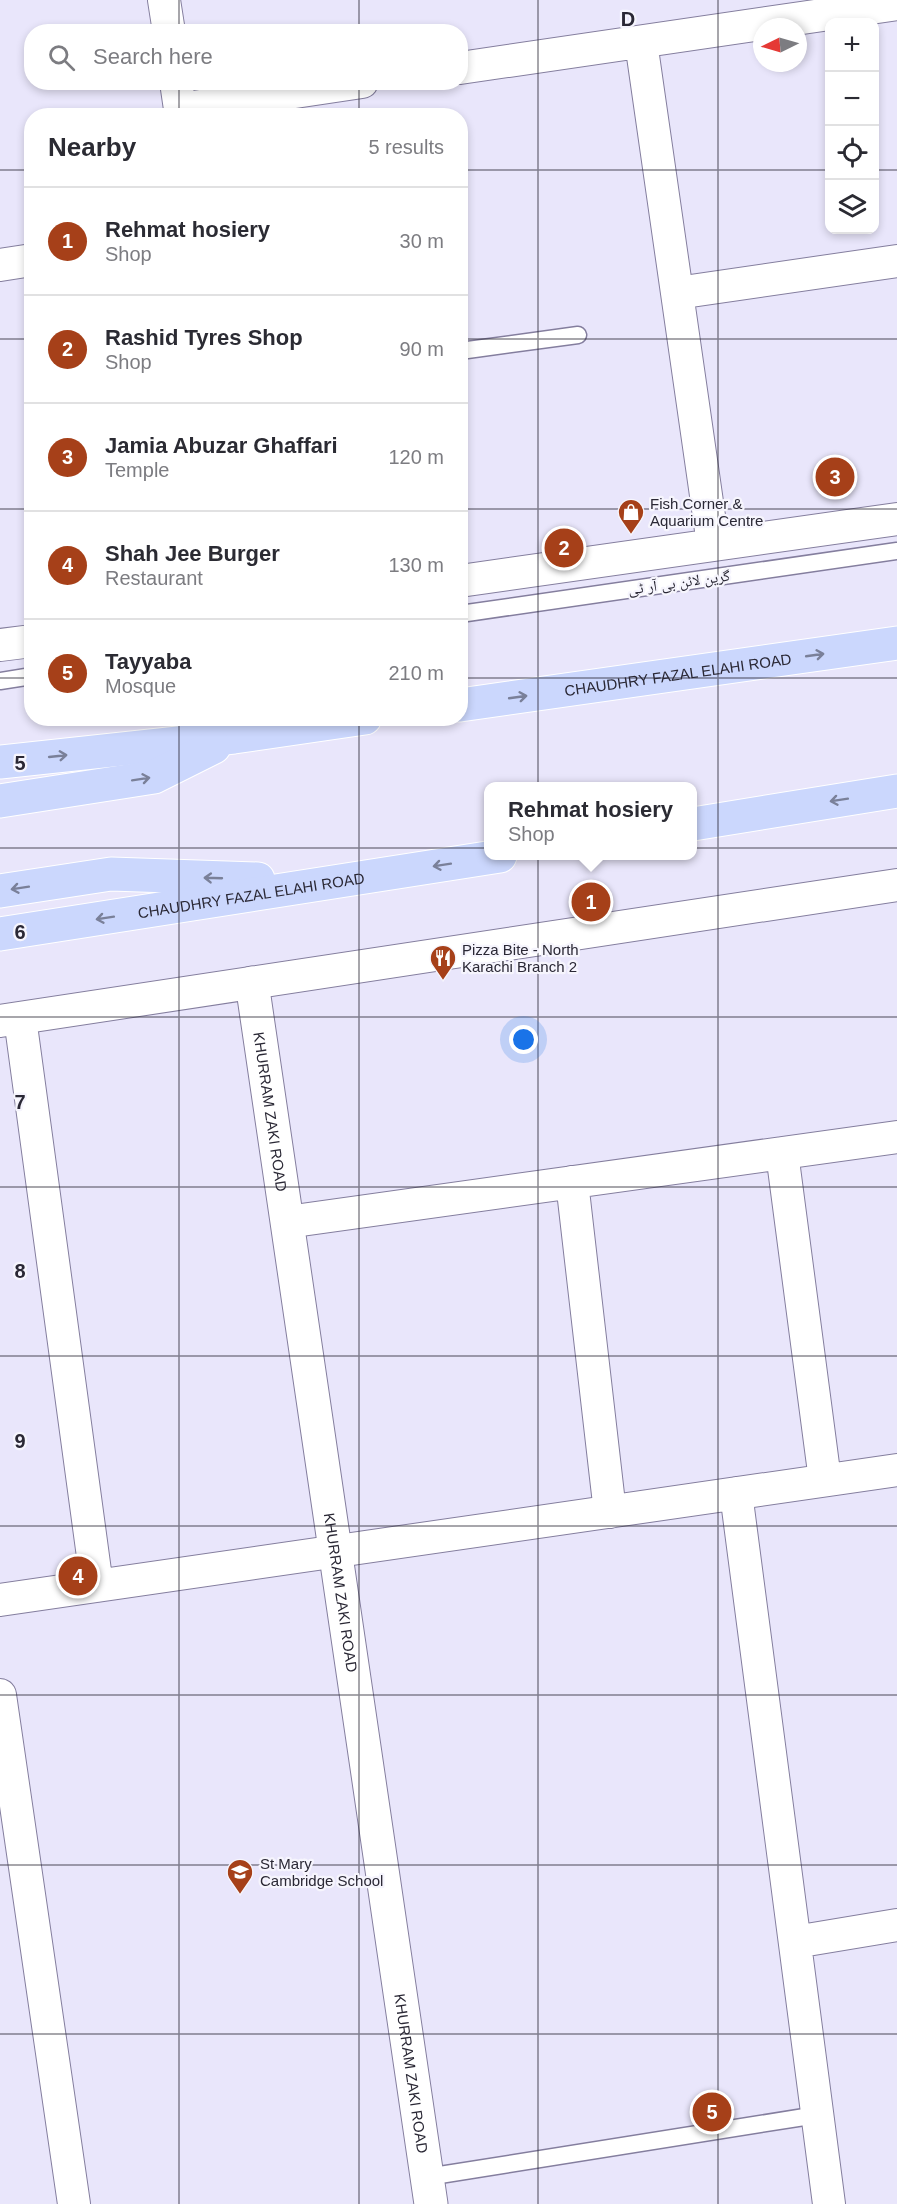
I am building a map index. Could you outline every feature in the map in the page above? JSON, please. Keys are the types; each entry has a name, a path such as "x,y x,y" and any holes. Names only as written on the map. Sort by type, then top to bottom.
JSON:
{"main road":[{"name":"CHAUDHRY FAZAL ELAHI ROAD","path":"468,704 897,643"},
{"path":"0,762 234,737 309,726"},
{"path":"0,801 154,777 234,737"},
{"path":"697,823 897,791"},
{"name":"CHAUDHRY FAZAL ELAHI ROAD","path":"0,934 484,858"},
{"path":"0,891 111,874 335,882"}],"street":[{"path":"164,0 168,24"},
{"path":"468,67 641,42 791,10 897,4"},
{"path":"641,42 714,544"},
{"path":"179,102 289,90"},
{"path":"0,265 24,261"},
{"path":"677,293 897,261"},
{"path":"468,581 897,519"},
{"path":"0,645 24,642"},
{"path":"97,1586 10,1019 897,885"},
{"name":"KHURRAM ZAKI ROAD","path":"252,983 429,2191"},
{"path":"287,1222 897,1137"},
{"path":"782,1153 825,1480"},
{"path":"572,1182 610,1512"},
{"path":"0,1600 897,1470"},
{"path":"736,1493 829,2204"},
{"path":"0,1695 74,2204"},
{"path":"795,1942 897,1925"}],"lane":[{"path":"468,350 578,335"},
{"name":"گرین لائن بی آر ٹی","path":"468,613 897,551"},
{"path":"0,681 24,677"},
{"path":"429,2191 817,2115"}],"place":[{"name":"Jamia Abuzar Ghaffari","path":"835,477"},
{"name":"Fish Corner & Aquarium Centre","path":"631,535"},
{"name":"Rashid Tyres Shop","path":"564,548"},
{"name":"Rehmat hosiery","path":"591,902"},
{"name":"Pizza Bite - North Karachi Branch 2","path":"443,981"},
{"name":"Shah Jee Burger","path":"78,1576"},
{"name":"St Mary Cambridge School","path":"240,1895"},
{"name":"Tayyaba","path":"712,2112"}]}
